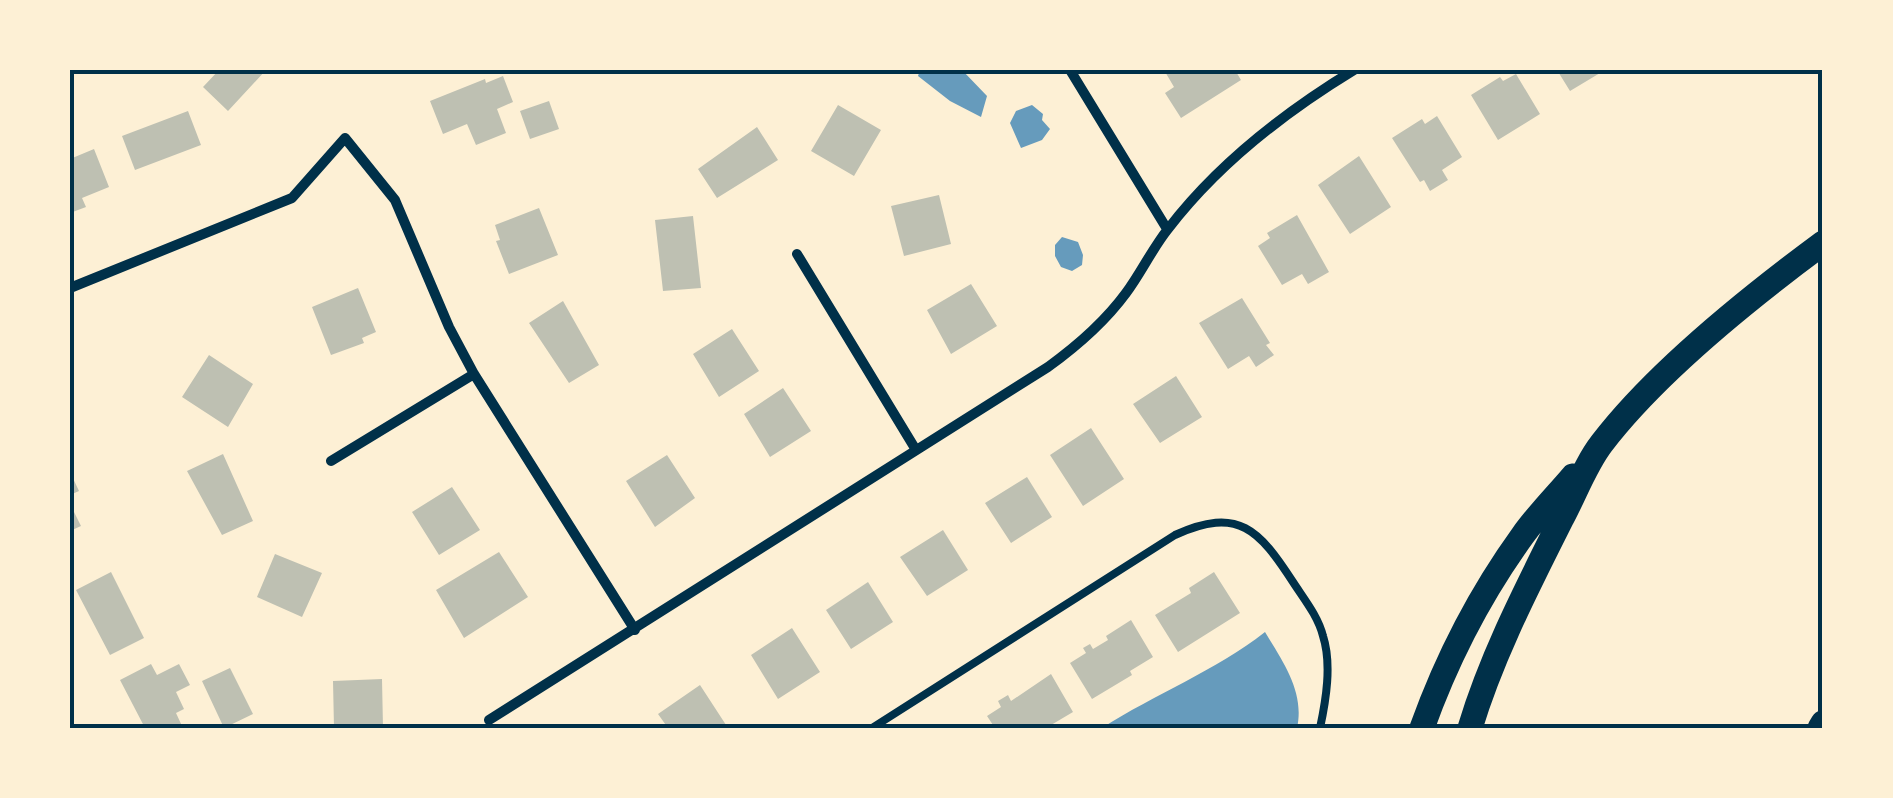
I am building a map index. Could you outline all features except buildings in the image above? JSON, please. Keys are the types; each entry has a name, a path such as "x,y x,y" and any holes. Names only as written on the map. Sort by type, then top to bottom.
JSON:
{"highway":[{"path":"1422,728 1464,630 1524,534 1632,408 1764,288 1823,243"},
{"path":"1470,728 1505,634 1599,446"}],"street":[{"path":"1070,70 1168,230"},
{"path":"490,720 1048,368 1074,348 1126,294 1168,230 1222,171 1263,134 1354,70"},
{"path":"70,288 292,198 345,138 394,200 448,327 474,374 636,630"},
{"path":"796,254 916,450"},
{"path":"330,460 474,374"}],"lane":[{"path":"872,728 1176,536 1210,522 1229,522 1260,538 1272,550 1316,619 1324,636 1327,664 1320,728"}],"water":[{"path":"920,70 962,70 987,96 981,117 950,101 918,76"},
{"path":"1032,105 1043,114 1042,120 1050,129 1042,140 1021,148 1010,123 1016,111"},
{"path":"1062,237 1078,242 1083,255 1082,265 1072,271 1061,267 1055,256 1055,245"},
{"path":"1265,632 1295,690 1297,728 1102,728 1226,659"}]}
